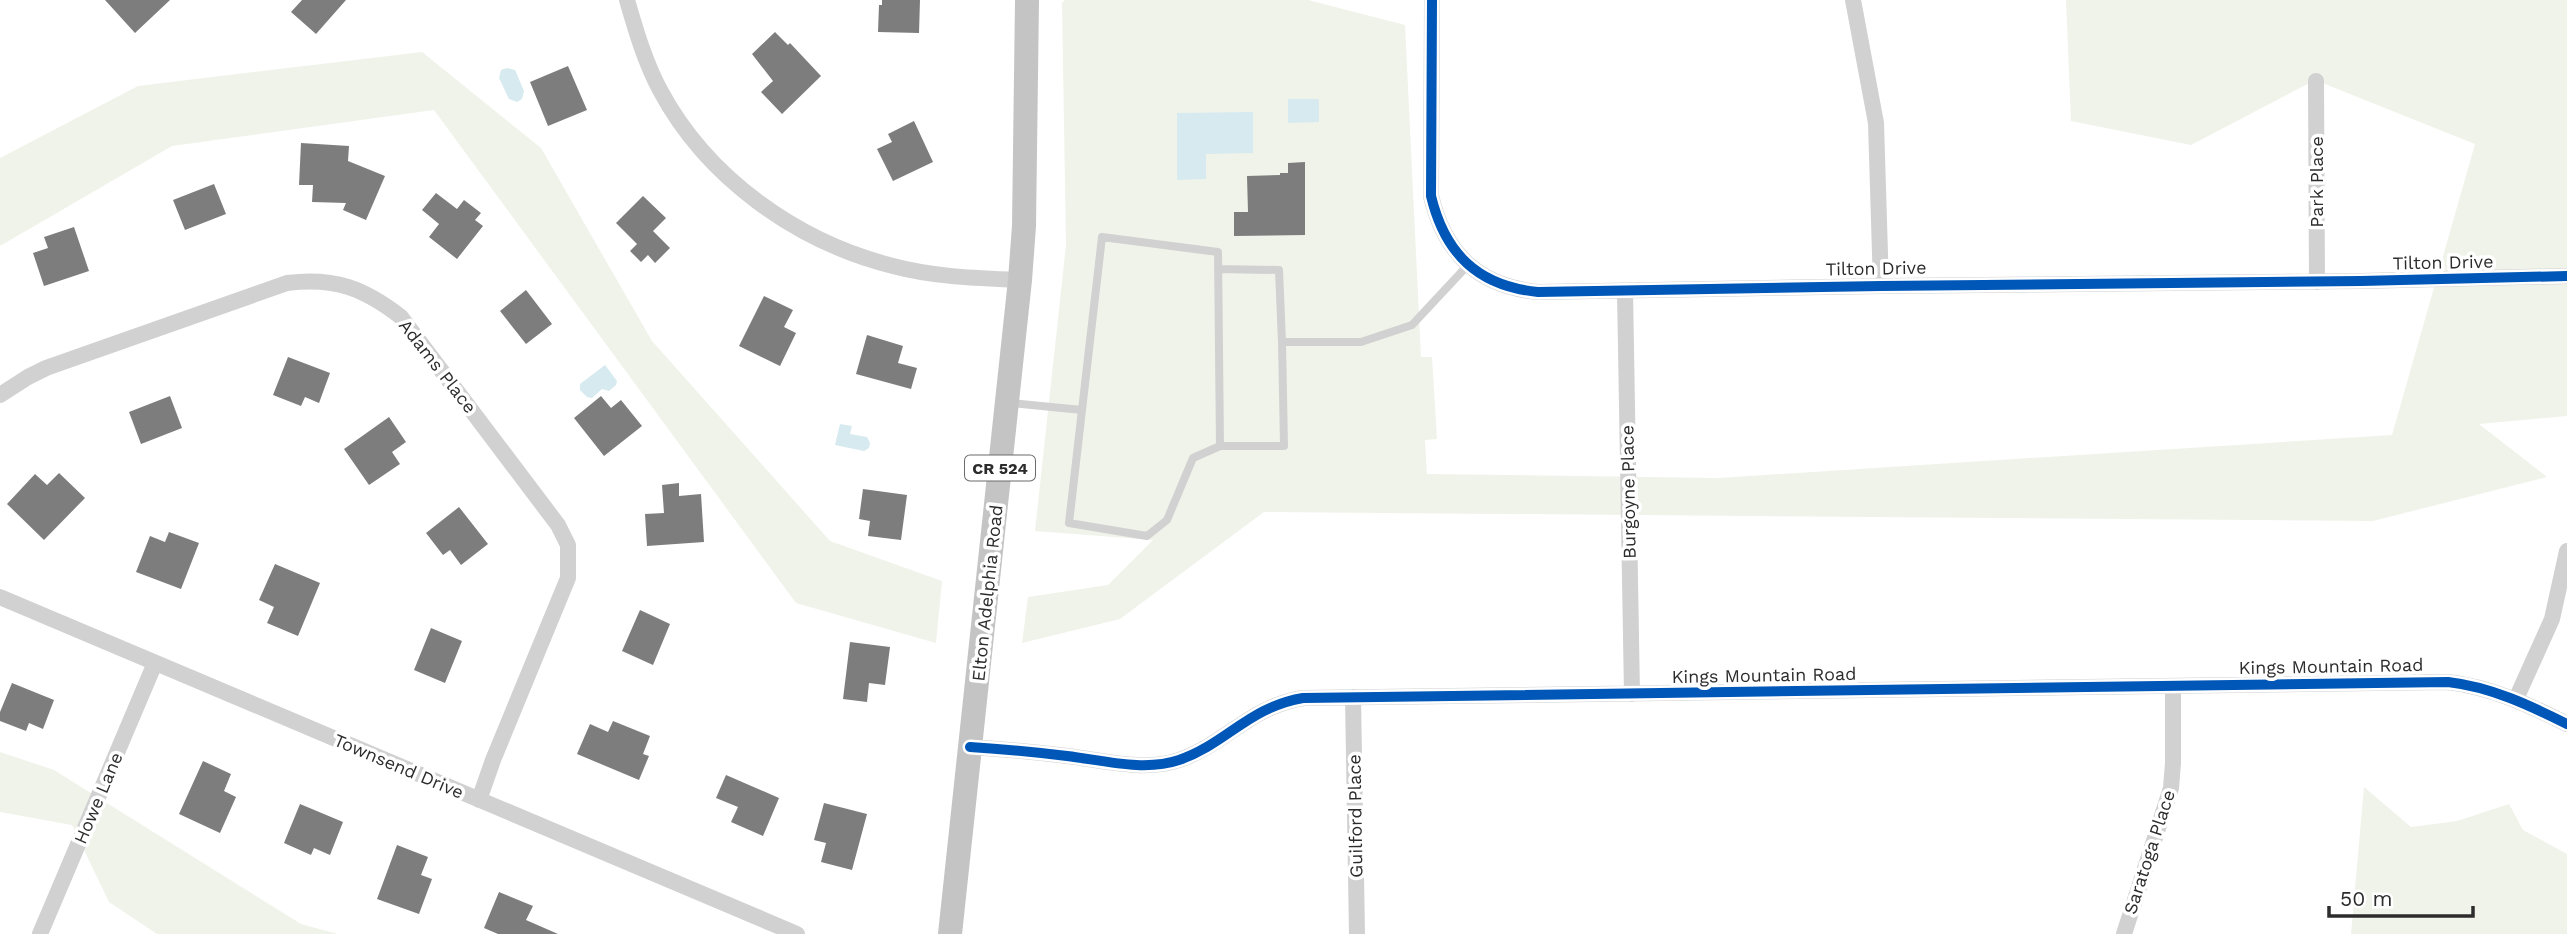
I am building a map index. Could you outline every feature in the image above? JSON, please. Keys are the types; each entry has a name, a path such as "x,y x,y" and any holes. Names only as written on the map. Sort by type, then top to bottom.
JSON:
{"main road":[{"name":"Elton Adelphia Road","path":"950,934 1020,280 1024,226 1027,0"}],"street":[{"path":"627,0 639,43 660,90 676,115 715,163 760,204 785,221 869,260 924,273 1020,280"},
{"name":"Tilton Drive","path":"1432,0 1431,196 1436,219 1445,238 1468,265 1486,278 1522,290 2317,282 2567,276"},
{"path":"1853,0 1876,123 1881,286"},
{"name":"Park Place","path":"2316,81 2317,282"},
{"name":"Adams Place","path":"0,395 46,368 287,283 318,281 341,284 379,300 401,317 550,515 568,545 568,578 479,800"},
{"name":"Burgoyne Place","path":"1625,291 1632,694"},
{"path":"2516,699 2552,619 2567,551"},
{"name":"Townsend Drive","path":"0,597 797,934"},
{"name":"Howe Lane","path":"40,934 155,663"},
{"name":"Kings Mountain Road","path":"970,747 1156,765 1177,761 1195,753 1251,716 1277,705 1303,698 1353,697 2448,682 2465,684 2516,699 2567,724"},
{"name":"Saratoga Place","path":"2124,934 2171,788 2174,762 2173,686"},
{"name":"Guilford Place","path":"1353,697 1357,934"}],"lane":[{"path":"1218,269 1279,270 1284,446 1220,446 1193,458 1167,520 1147,536 1069,523 1102,237 1218,252 1218,269 1220,446"},
{"path":"1282,342 1361,342 1412,325 1468,265"},
{"path":"1007,403 1082,410"}],"shaded area":[{"path":"1065,0 1308,0 1405,25 1421,357 1432,357 1437,439 1425,440 1427,474 1718,478 2392,435 2475,144 2315,80 2191,145 2071,121 2066,0 2567,0 2567,416 2479,424 2547,477 2373,521 1264,512 1120,619 1022,643 1028,597 1108,585 1153,540 1035,531 1066,245 1062,3"},
{"path":"422,52 541,148 652,341 830,541 942,581 936,643 796,603 434,110 172,146 0,246 0,158 138,86"},
{"path":"501,70 515,70 524,91 522,99 517,102 509,99 499,78"},
{"path":"1288,99 1319,99 1319,122 1288,123"},
{"path":"1253,112 1253,153 1206,154 1206,179 1177,180 1177,113"},
{"path":"605,365 617,381 616,385 609,391 602,389 592,398 587,397 580,390 580,384"},
{"path":"840,424 852,426 850,434 867,437 869,448 864,451 835,445"},
{"path":"0,752 54,770 301,924 338,934 157,934 109,902 72,825 0,812"},
{"path":"2364,787 2411,827 2457,821 2509,804 2523,830 2567,854 2567,934 2351,934"}],"building":[{"path":"105,0 170,0 135,33"},
{"path":"302,0 346,0 316,34 291,12"},
{"path":"882,0 920,0 919,33 878,32 879,5 882,5"},
{"path":"775,32 788,45 790,43 821,76 782,114 761,92 773,81 752,54"},
{"path":"568,66 587,110 548,126 530,82"},
{"path":"914,121 933,162 893,181 877,149 892,142 888,134"},
{"path":"301,143 349,146 348,161 385,176 366,220 343,210 346,203 312,202 313,185 299,185"},
{"path":"1305,162 1305,235 1234,236 1234,212 1248,212 1247,176 1280,175 1288,173 1288,163"},
{"path":"214,184 226,214 185,230 173,200"},
{"path":"436,193 457,209 464,200 481,213 475,220 483,226 457,259 429,237 439,224 422,210"},
{"path":"643,196 666,218 653,231 670,248 655,263 648,255 641,262 630,251 637,244 616,223"},
{"path":"74,227 89,271 44,286 33,253 48,248 44,237"},
{"path":"526,290 552,324 526,344 500,311"},
{"path":"764,296 793,310 784,327 796,333 780,366 739,346"},
{"path":"867,335 903,346 898,363 917,368 911,389 856,374"},
{"path":"288,357 330,373 319,403 305,397 301,406 273,395"},
{"path":"170,396 182,428 141,444 129,412"},
{"path":"601,396 611,408 621,400 642,426 604,456 574,418"},
{"path":"389,417 406,442 392,452 400,464 369,485 344,449"},
{"path":"59,473 85,498 44,540 7,504 35,474 47,485"},
{"path":"679,483 679,496 701,494 704,542 647,546 645,514 664,513 662,485"},
{"path":"863,489 907,495 901,540 868,536 870,521 859,519"},
{"path":"459,507 488,544 461,565 450,550 443,555 426,533"},
{"path":"169,532 199,543 181,589 136,572 150,536 165,542"},
{"path":"275,564 320,583 298,636 267,623 274,607 259,600"},
{"path":"640,610 670,624 653,665 622,651"},
{"path":"431,628 462,641 445,683 414,670"},
{"path":"850,642 890,647 885,685 869,683 867,702 843,699"},
{"path":"12,683 54,700 43,729 29,723 26,731 0,721 0,712"},
{"path":"613,721 650,736 643,754 649,756 639,780 577,754 590,724 608,732"},
{"path":"203,761 231,774 224,791 236,797 220,833 179,814"},
{"path":"726,775 779,798 763,836 731,822 738,807 716,798"},
{"path":"824,803 867,814 852,870 821,862 826,843 814,840"},
{"path":"300,804 343,822 330,855 314,848 311,855 284,843"},
{"path":"397,845 428,857 421,875 432,879 419,914 377,899"},
{"path":"499,892 533,906 526,920 558,934 498,934 484,928"}],"cycle path":[{"path":"1432,0 1431,196 1437,217 1445,235 1467,264 1498,283 1517,289 1538,292 2567,276"},
{"path":"970,747 1123,764 1166,763 1211,745 1267,709 1303,698 2448,682 2495,692 2567,724"}]}
